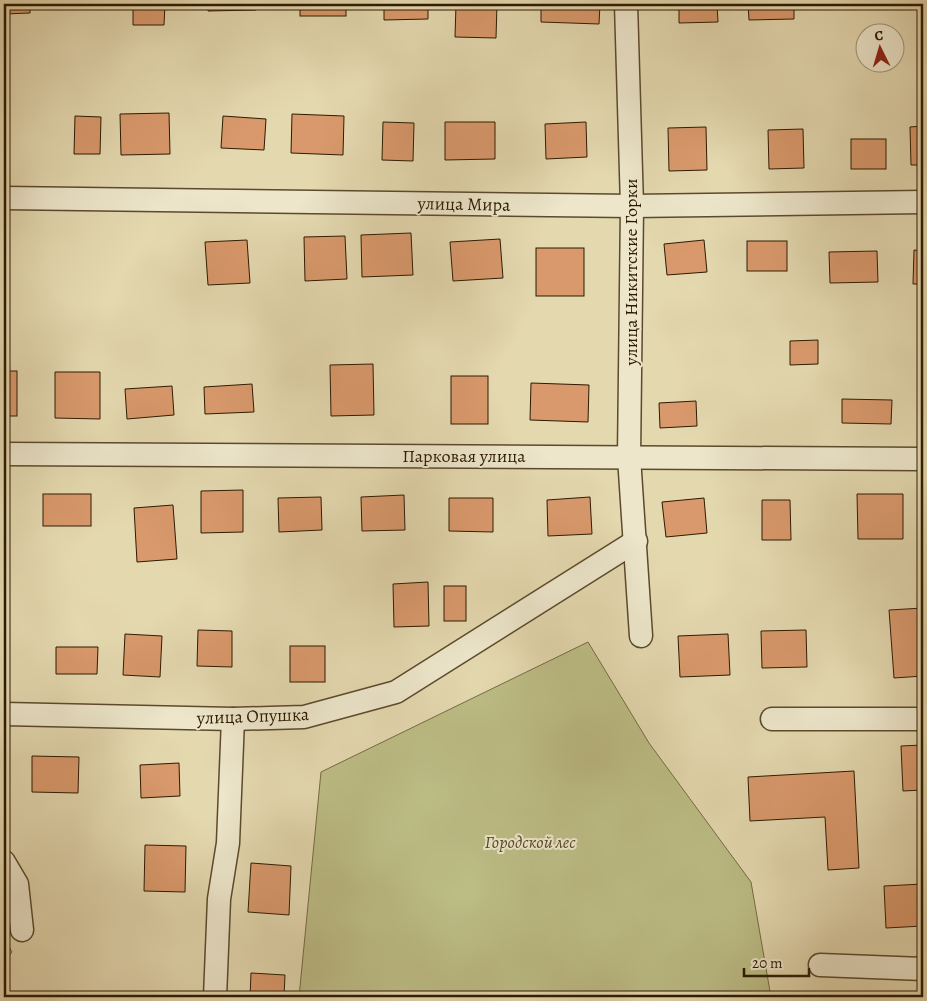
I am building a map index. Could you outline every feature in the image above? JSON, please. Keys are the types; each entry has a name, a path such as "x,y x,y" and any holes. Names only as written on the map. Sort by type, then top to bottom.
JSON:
{"street":[{"name":"улица Никитские Горки","path":"626,4 632,206 630,457 642,636"},
{"name":"улица Мира","path":"4,198 632,206 923,202"},
{"name":"Парковая улица","path":"4,454 923,459"},
{"name":"улица Опушка","path":"4,714 233,719 304,717 396,692 636,541"},
{"path":"215,997 219,899 228,843 233,719"},
{"path":"772,719 923,719"},
{"path":"4,862 17,884 22,930"},
{"path":"820,965 923,969"}],"green space":[{"name":"Городской лес","path":"588,642 649,743 751,882 771,997 299,997 321,772"},
{"path":"4,938 12,952 4,962"}],"building":[{"path":"4,4 30,4 30,13 4,14"},
{"path":"133,4 165,4 164,25 133,25"},
{"path":"208,4 256,4 256,10 208,11"},
{"path":"300,4 346,4 346,16 300,16"},
{"path":"384,4 428,4 428,19 384,20"},
{"path":"456,4 497,4 496,38 455,37"},
{"path":"541,4 600,4 599,24 541,22"},
{"path":"679,4 717,4 718,22 679,23"},
{"path":"748,4 794,4 794,19 749,20"},
{"path":"169,113 170,154 121,155 120,114"},
{"path":"292,114 344,116 343,155 291,153"},
{"path":"75,116 101,117 100,154 74,154"},
{"path":"223,116 266,119 264,150 221,148"},
{"path":"383,122 414,123 413,161 382,160"},
{"path":"445,122 495,122 495,159 445,160"},
{"path":"586,122 587,157 546,159 545,124"},
{"path":"923,126 923,165 911,165 910,127"},
{"path":"706,127 707,170 669,171 668,128"},
{"path":"803,129 804,168 769,169 768,130"},
{"path":"851,139 886,139 886,169 851,169"},
{"path":"411,233 413,275 362,277 361,235"},
{"path":"345,236 347,279 305,281 304,237"},
{"path":"500,239 503,278 453,281 450,242"},
{"path":"247,240 250,283 208,285 205,242"},
{"path":"704,240 707,272 667,275 664,244"},
{"path":"747,241 787,241 787,271 747,271"},
{"path":"536,248 584,248 584,296 536,296"},
{"path":"914,250 923,251 923,284 913,284"},
{"path":"877,251 878,282 830,283 829,252"},
{"path":"818,340 818,364 790,365 790,341"},
{"path":"373,364 374,415 331,416 330,365"},
{"path":"4,371 17,371 17,416 4,416"},
{"path":"55,372 100,372 100,419 55,418"},
{"path":"451,376 488,376 488,424 451,424"},
{"path":"531,383 589,385 588,422 530,420"},
{"path":"252,384 254,412 205,414 204,387"},
{"path":"172,386 174,415 127,419 125,389"},
{"path":"842,399 892,400 891,424 842,423"},
{"path":"696,401 697,426 660,428 659,403"},
{"path":"243,490 243,532 201,533 201,491"},
{"path":"4,492 7,492 9,530 4,530"},
{"path":"43,494 91,494 91,526 43,526"},
{"path":"857,494 903,494 903,539 858,539"},
{"path":"404,495 405,530 362,531 361,497"},
{"path":"321,497 322,530 279,532 278,498"},
{"path":"590,497 592,534 548,536 547,500"},
{"path":"449,498 493,498 493,532 449,531"},
{"path":"704,498 707,533 666,537 662,502"},
{"path":"762,500 790,500 791,540 762,540"},
{"path":"173,505 177,559 137,562 134,508"},
{"path":"428,582 429,626 394,627 393,584"},
{"path":"444,586 466,586 466,621 444,621"},
{"path":"923,608 923,676 894,678 889,610"},
{"path":"198,630 232,631 232,667 197,666"},
{"path":"806,630 807,667 762,668 761,631"},
{"path":"125,634 162,636 160,677 123,675"},
{"path":"728,634 730,675 680,677 678,636"},
{"path":"290,646 325,646 325,682 290,682"},
{"path":"56,647 98,647 97,674 56,674"},
{"path":"923,745 923,790 903,791 901,746"},
{"path":"32,756 79,757 78,793 32,792"},
{"path":"179,763 180,796 141,798 140,765"},
{"path":"854,771 859,868 828,870 825,817 750,821 748,777"},
{"path":"145,845 186,846 185,892 144,891"},
{"path":"251,863 291,866 289,915 248,912"},
{"path":"923,884 923,926 886,928 884,886"},
{"path":"251,973 285,975 284,997 250,997"}]}
